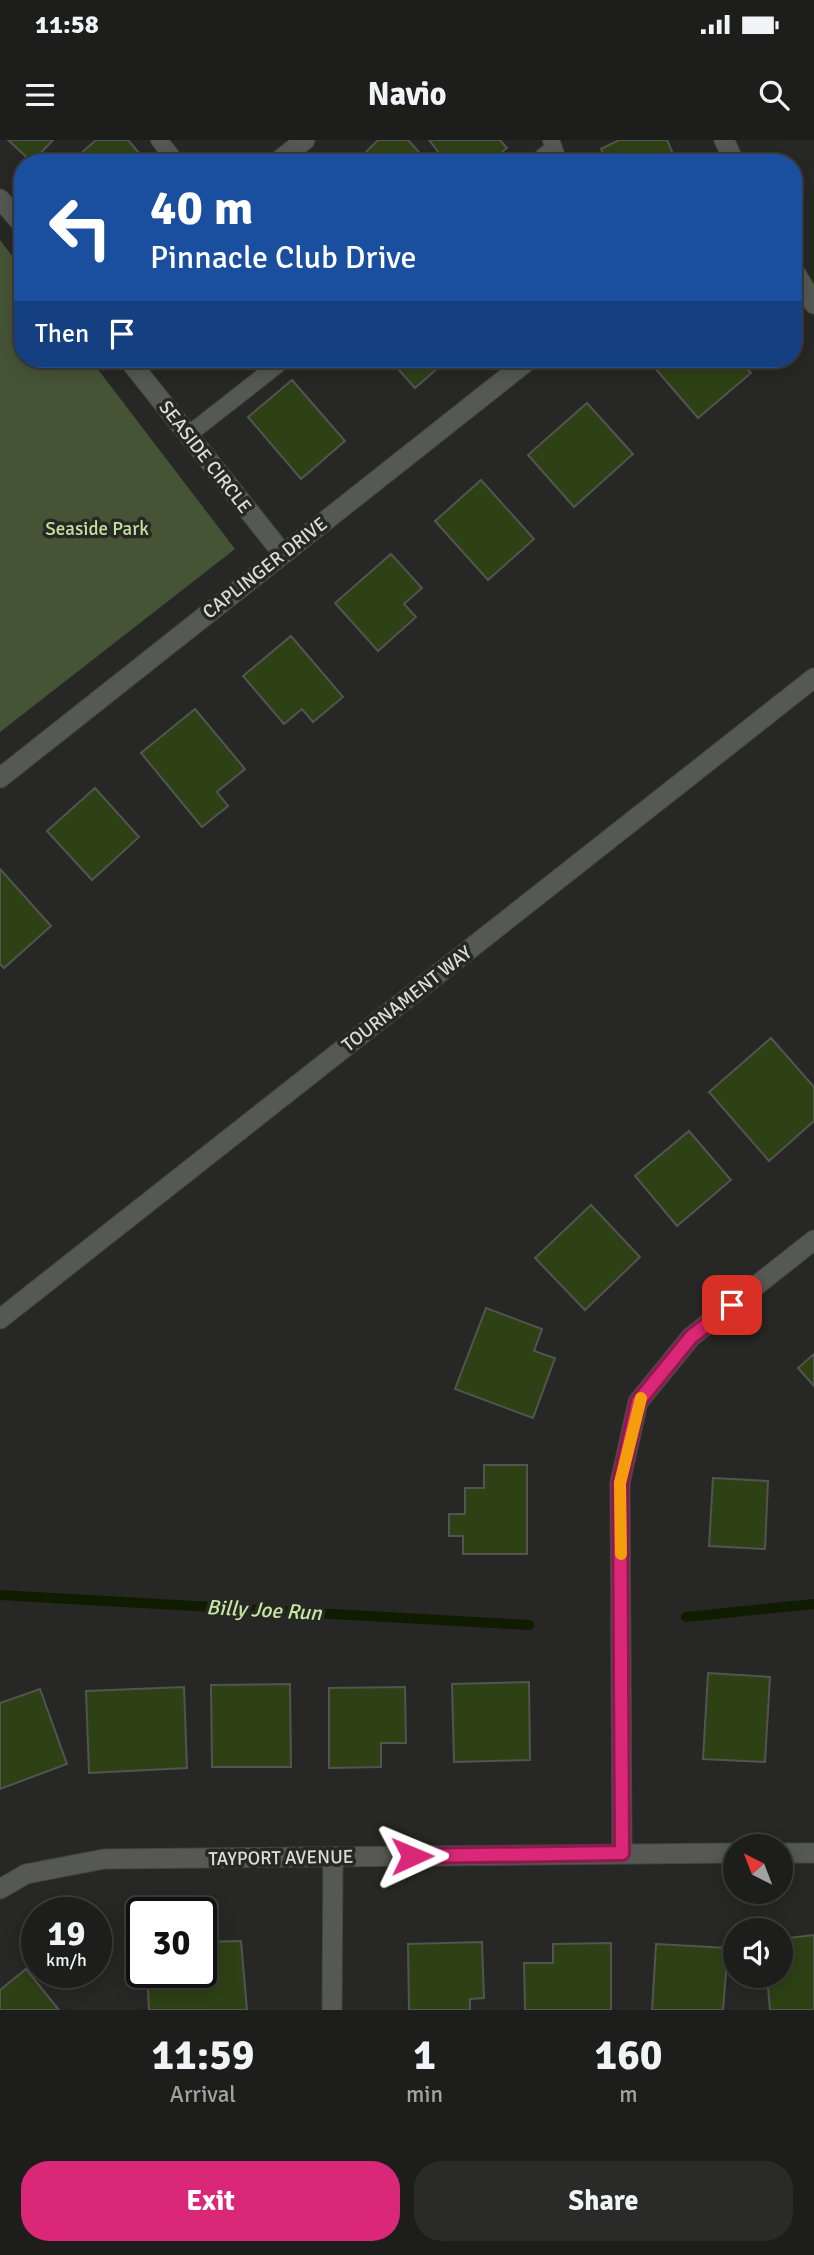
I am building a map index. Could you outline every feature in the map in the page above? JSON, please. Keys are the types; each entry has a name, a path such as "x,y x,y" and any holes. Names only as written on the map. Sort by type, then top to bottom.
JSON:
{"street":[{"path":"287,154 305,140"},
{"path":"0,199 14,215"},
{"path":"802,284 814,304"},
{"name":"SEASIDE CIRCLE","path":"135,368 283,554"},
{"name":"CAPLINGER DRIVE","path":"0,778 519,368"},
{"name":"TOURNAMENT WAY","path":"0,1319 814,678"},
{"path":"622,1853 620,1483 638,1402 691,1337 814,1240"},
{"name":"TAYPORT AVENUE","path":"0,1889 26,1874 104,1859 723,1853"},
{"path":"793,1853 814,1853"},
{"path":"332,2010 333,1857"}],"lane":[{"path":"159,140 170,154"},
{"path":"188,435 274,368"}],"green space":[{"name":"Seaside Park","path":"0,240 14,258 14,368 97,368 235,549 0,732"}],"building":[{"path":"8,140 53,140 40,154 23,154"},
{"path":"96,140 128,140 139,153 138,154 80,154"},
{"path":"378,140 408,140 421,154 364,154"},
{"path":"429,140 500,140 507,148 500,154 440,154"},
{"path":"619,140 667,140 673,154 603,154 601,149"},
{"path":"397,368 438,368 415,388"},
{"path":"655,368 747,368 751,373 698,418"},
{"path":"292,380 345,441 301,479 248,417"},
{"path":"587,403 633,454 574,507 528,455"},
{"path":"481,480 534,539 488,580 435,521"},
{"path":"391,554 422,588 404,604 416,617 378,651 335,603"},
{"path":"291,636 343,697 313,722 302,709 284,724 243,676"},
{"path":"195,709 245,769 217,792 228,806 202,827 141,753"},
{"path":"95,788 139,837 92,880 47,831"},
{"path":"0,869 51,926 4,968 0,964"},
{"path":"771,1038 814,1087 814,1121 769,1161 709,1092"},
{"path":"689,1131 731,1180 677,1226 635,1176"},
{"path":"591,1205 640,1257 585,1310 535,1258"},
{"path":"486,1308 542,1329 534,1351 555,1358 533,1418 455,1389"},
{"path":"814,1354 814,1386 798,1368"},
{"path":"484,1465 527,1465 527,1554 463,1554 463,1536 449,1536 449,1514 465,1514 465,1488 484,1488"},
{"path":"713,1478 768,1481 765,1549 709,1546"},
{"path":"708,1673 770,1677 765,1762 703,1759"},
{"path":"529,1682 530,1760 454,1762 452,1684"},
{"path":"290,1684 291,1767 212,1767 211,1685"},
{"path":"184,1687 187,1768 89,1773 86,1691"},
{"path":"405,1687 406,1743 381,1743 381,1767 329,1768 329,1688"},
{"path":"40,1689 67,1764 0,1789 0,1703"},
{"path":"814,1935 814,2010 770,2010 768,1988 793,1988 793,1937"},
{"path":"241,1941 247,2010 149,2010 148,1988 217,1988 217,1942"},
{"path":"482,1942 484,1998 470,1999 470,2010 409,2010 408,1944"},
{"path":"611,1943 611,2010 525,2010 524,1963 553,1963 553,1944"},
{"path":"656,1944 723,1948 723,2010 652,2010"},
{"path":"21,1973 21,1988 41,1988 59,2010 0,2010 0,1990"}],"waterway":[{"name":"Billy Joe Run","path":"0,1595 529,1625"},
{"name":"Billy Joe Run","path":"686,1617 814,1604"}],"slow traffic":[{"path":"621,1554 620,1483 641,1398"}],"route":[{"path":"412,1856 622,1853 620,1483 638,1402 691,1337 732,1305"}]}
